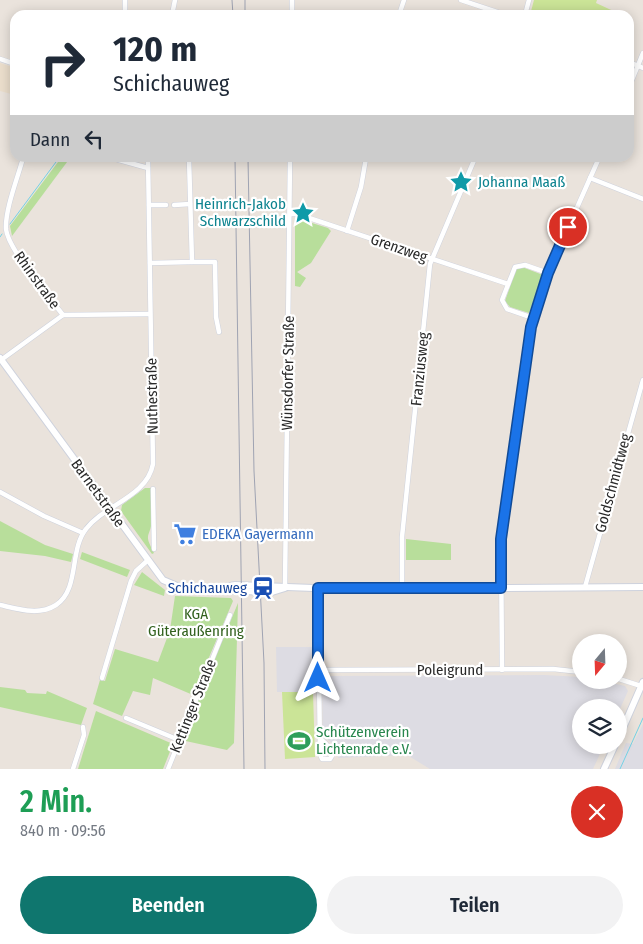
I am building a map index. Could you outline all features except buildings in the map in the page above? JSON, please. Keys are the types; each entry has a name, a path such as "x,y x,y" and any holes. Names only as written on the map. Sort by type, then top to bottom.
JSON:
{"street":[{"path":"461,0 491,10"},
{"path":"634,75 643,53"},
{"path":"634,64 643,68"},
{"name":"Rhinstraße","path":"22,162 8,215 8,234 16,251 62,315"},
{"path":"126,162 148,168"},
{"name":"Nuthestraße","path":"83,533 93,522 146,481 152,468 148,162"},
{"path":"189,162 192,262"},
{"name":"Wünsdorfer Straße","path":"285,588 290,162"},
{"path":"347,230 361,188 365,162"},
{"name":"Franziusweg","path":"402,588 402,537 431,259 473,162"},
{"path":"502,670 501,539 533,318 548,273 597,162"},
{"path":"590,178 643,199"},
{"path":"174,205 190,204"},
{"path":"149,205 166,205"},
{"name":"Grenzweg","path":"290,214 347,230 508,284"},
{"path":"150,263 215,262 216,317 219,332"},
{"path":"533,318 504,306 502,300 513,269 519,265 548,273"},
{"path":"1,359 62,315 150,314"},
{"name":"Barnetstraße","path":"1,359 159,576 173,585 184,589 218,589 235,584 278,585 285,588"},
{"name":"Goldschmidtweg","path":"585,587 643,380"},
{"path":"153,489 154,549"},
{"path":"0,492 44,516 83,533 68,588 57,604 47,610 32,611 0,605"},
{"path":"102,678 131,581 136,571 148,561"},
{"path":"285,588 643,587"},
{"path":"318,588 318,670 320,738 321,757 325,760 330,759 333,754 332,750 320,738"},
{"name":"Kettinger Straße","path":"168,769 178,740 230,615"},
{"name":"Poleigrund","path":"318,670 572,672"},
{"path":"627,718 642,684 628,681"},
{"path":"126,718 178,740"},
{"path":"73,769 84,735 83,727"},
{"path":"604,769 611,754"}],"shaded area":[{"path":"0,63 10,66 10,94 0,91"},
{"path":"276,647 313,647 313,692 277,692"},
{"path":"544,675 572,677 572,689 627,689 628,691 624,699 572,699 572,754 600,754 593,769 430,769 407,755 338,758 337,748 327,739 323,729 322,680 326,676"},
{"path":"643,724 643,769 615,769 621,754 627,754 627,743 633,744"}],"green space":[{"path":"534,0 597,0 596,3 611,10 531,10"},
{"path":"58,162 67,162 12,236 10,226"},
{"path":"299,219 328,228 331,231 311,263 297,272 306,278 300,287 295,286 295,221"},
{"path":"522,267 543,275 529,313 510,307 505,301 516,269"},
{"path":"145,488 151,488 152,496 153,516 148,538 154,553 152,554 121,511 122,505"},
{"path":"0,521 45,545 73,554 71,562 45,556 0,551"},
{"path":"406,539 451,544 451,560 406,560"},
{"path":"82,552 130,570 127,577 80,559"},
{"path":"142,572 165,590 164,596 134,585"},
{"name":"KGA Güteraußenring","path":"175,596 231,598 233,601 193,695 153,678 150,695 133,691 122,716 93,704 100,680 105,681 115,649 158,662 170,630"},
{"path":"238,603 234,743 227,750 181,740"},
{"path":"0,687 25,690 27,693 46,694 47,691 87,708 81,725 0,707"},
{"name":"Schützenverein Lichtenrade e.V.","path":"282,692 313,692 315,757 285,759"},
{"path":"96,711 173,744 163,769 78,769"}],"waterway":[{"path":"10,224 56,162"},
{"path":"620,769 643,718"}],"tram line":[{"path":"245,0 245,10"},
{"path":"248,162 254,471 264,663 265,769"}],"railway":[{"path":"232,0 233,10"},
{"path":"235,162 244,769"}],"place":[{"name":"Johanna Maaß","path":"461,182"},
{"name":"Heinrich-Jakob Schwarzschild","path":"303,213"},
{"name":"EDEKA Gayermann","path":"185,534"},
{"name":"Schichauweg","path":"263,588"},
{"name":"Schützenverein Lichtenrade e.V.","path":"299,741"}],"route":[{"path":"318,678 318,588 501,588 501,539 531,327 548,273 568,227"}]}
